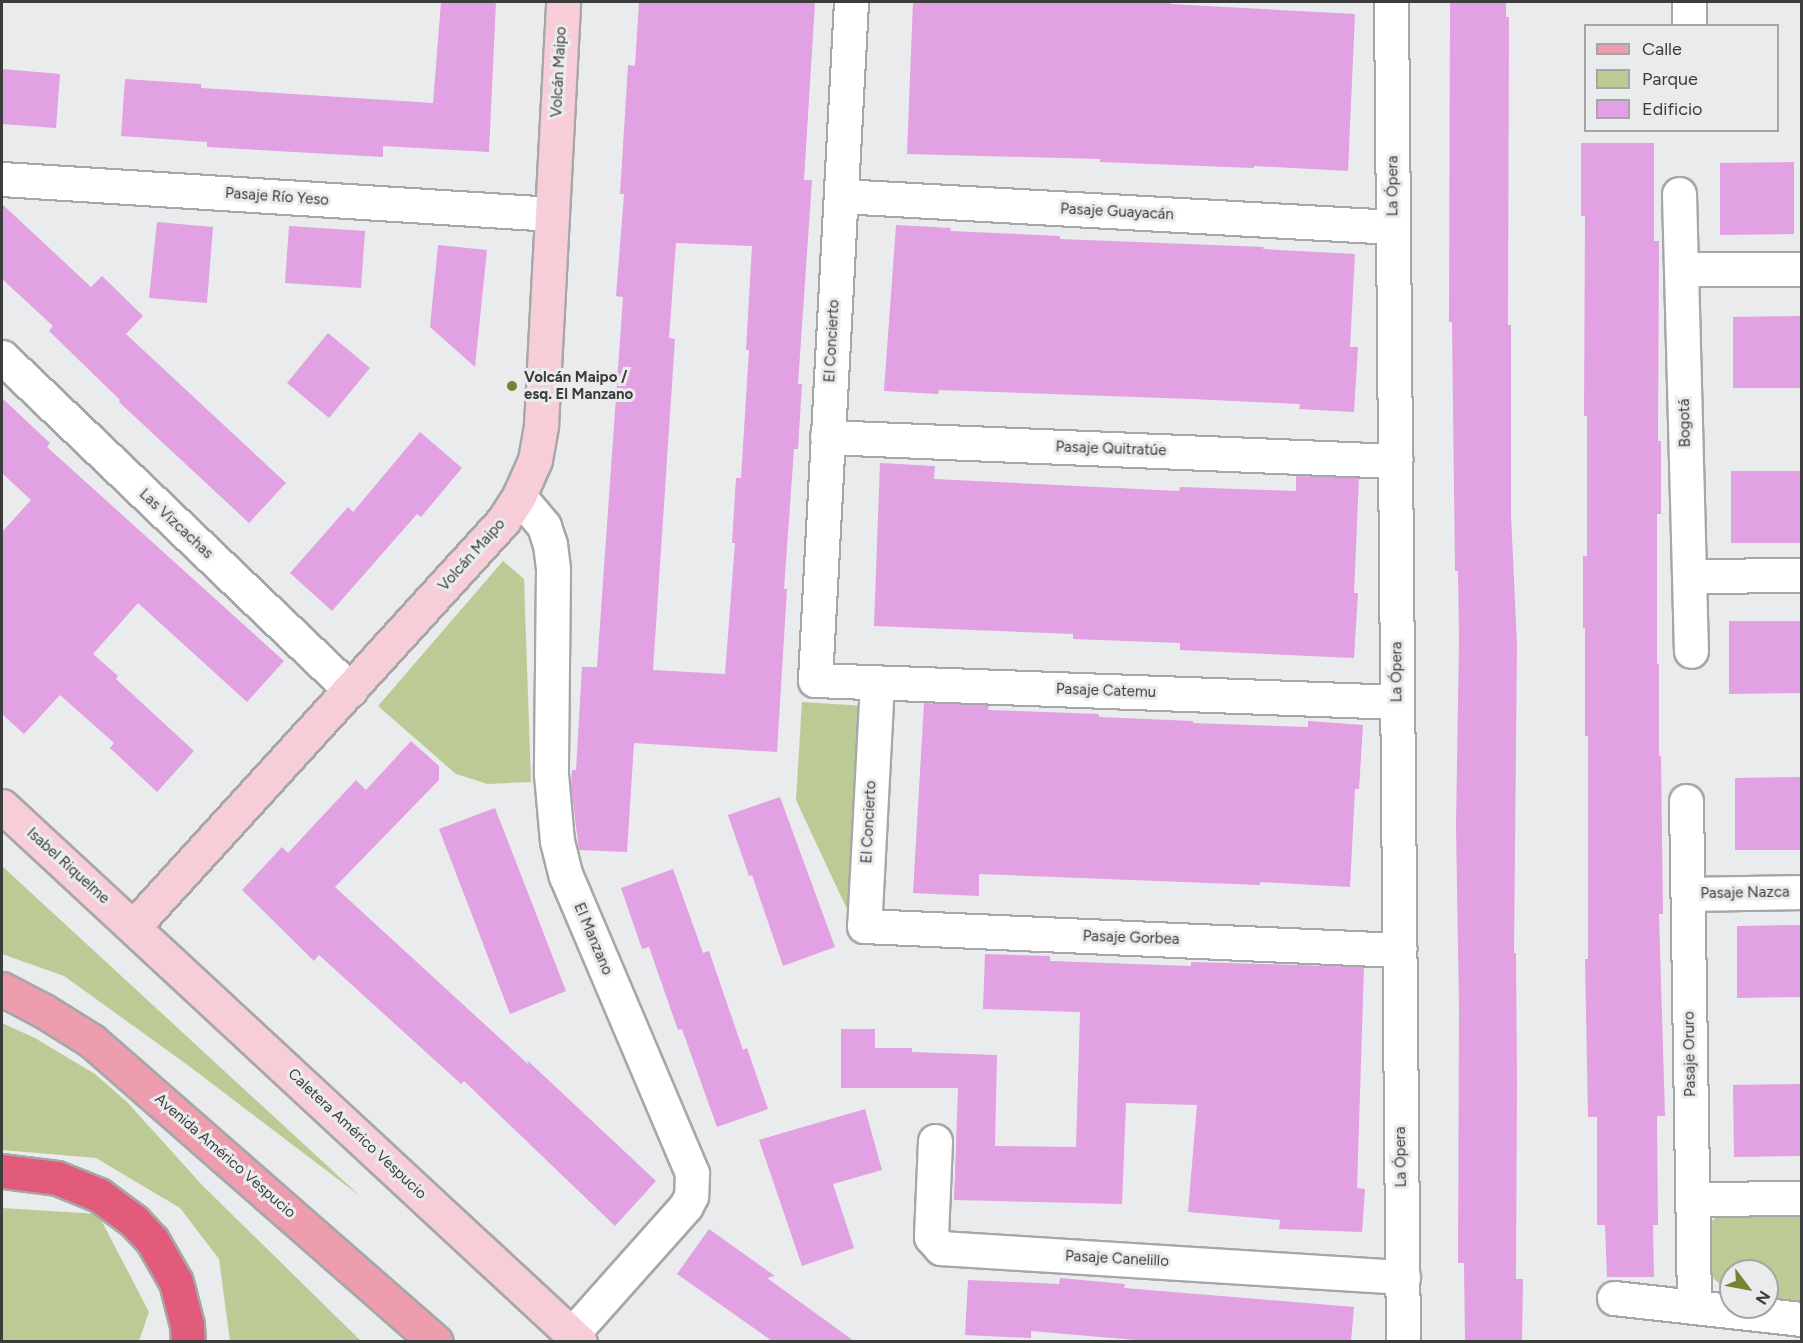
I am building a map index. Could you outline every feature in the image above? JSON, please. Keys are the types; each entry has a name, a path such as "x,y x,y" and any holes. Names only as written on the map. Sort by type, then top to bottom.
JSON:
{"highway":[{"path":"2,1171 57,1178 99,1195 134,1221 152,1240 176,1282 185,1314 188,1341"}],"main road":[{"name":"Avenida Américo Vespucio","path":"2,989 45,1011 92,1041 436,1341"}],"street":[{"name":"Volcán Maipo","path":"134,926 503,521 519,496 535,460 541,425 563,2"},
{"name":"El Concierto","path":"815,680 851,2"},
{"name":"La Ópera","path":"1391,2 1403,1341"},
{"path":"1689,2 1689,24"},
{"name":"Pasaje Río Yeso","path":"2,179 552,214"},
{"name":"Bogotá","path":"1679,194 1691,651"},
{"name":"Pasaje Guayacán","path":"841,196 1393,227"},
{"path":"1681,268 1802,269"},
{"name":"Las Vizcachas","path":"2,357 351,690"},
{"name":"Pasaje Quitratúe","path":"827,437 1395,461"},
{"name":"El Manzano","path":"519,496 544,526 550,544 553,570 551,774 557,841 566,876 689,1162 693,1184 686,1206 576,1338"},
{"path":"1689,576 1802,575"},
{"name":"Pasaje Catemu","path":"815,680 1397,702"},
{"name":"El Concierto","path":"864,926 877,682"},
{"name":"Pasaje Oruro","path":"1686,801 1694,1307"},
{"name":"Isabel Riquelme","path":"2,806 134,926"},
{"name":"Pasaje Nazca","path":"1688,894 1802,891"},
{"name":"Caletera Américo Vespucio","path":"134,926 576,1338"},
{"name":"Pasaje Gorbea","path":"864,926 1399,950"},
{"name":"Pasaje Canelillo","path":"935,1142 931,1237 941,1248 1402,1278"},
{"path":"1692,1199 1802,1198"},
{"path":"1614,1298 1802,1319"}],"green space":[{"path":"503,561 524,579 531,782 488,784 456,774 378,706"},
{"path":"802,702 865,706 852,920 796,800"},
{"path":"2,866 360,1196 189,1066 64,976 2,954"},
{"path":"2,1023 35,1038 95,1074 128,1103 202,1185 361,1341 230,1341 219,1259 180,1208 96,1158 2,1150"},
{"path":"2,1208 98,1214 149,1312 139,1341 2,1341"},
{"path":"1724,1211 1801,1213 1801,1303 1779,1301 1779,1259 1719,1259 1719,1283 1712,1277 1712,1221"}],"building":[{"path":"441,2 496,2 489,152 383,146 383,157 207,147 207,142 121,136 125,79 201,84 201,88 433,103"},
{"path":"639,2 815,2 804,180 812,180 798,384 802,384 798,449 794,449 784,589 787,589 777,752 634,743 627,852 579,850 571,787 572,770 576,770 582,667 597,667 623,297 616,296 624,194 620,194 628,65 635,66","holes":["676,243 752,246 746,350 749,350 741,478 736,478 732,543 735,543 725,674 653,670 675,339 669,338"]},
{"path":"913,2 1171,2 1171,4 1355,14 1348,171 1100,162 1100,159 907,154"},
{"path":"1450,2 1506,2 1506,17 1509,17 1508,325 1511,325 1511,516 1517,644 1514,953 1516,953 1517,1080 1516,1279 1523,1279 1522,1341 1465,1341 1464,1263 1458,1263 1459,1008 1456,826 1459,639 1458,571 1455,571 1452,322 1449,322"},
{"path":"2,69 60,74 56,128 2,124"},
{"path":"1581,143 1654,143 1654,241 1659,241 1658,441 1661,441 1661,514 1657,514 1657,664 1659,664 1663,914 1659,914 1665,1116 1657,1116 1658,1225 1653,1225 1654,1277 1607,1277 1605,1225 1597,1225 1597,1117 1588,1117 1585,959 1588,959 1588,736 1585,736 1585,628 1583,628 1583,556 1587,556 1587,416 1584,416 1585,216 1581,216"},
{"path":"1794,162 1794,234 1720,235 1720,163"},
{"path":"2,204 91,287 102,276 143,316 126,334 286,483 249,523 119,402 120,400 49,331 53,326 2,279"},
{"path":"157,222 213,227 207,303 149,298"},
{"path":"896,225 951,228 950,231 1060,236 1060,239 1264,247 1263,249 1355,254 1350,347 1358,347 1354,412 1299,409 1300,404 1191,399 939,390 938,394 884,391"},
{"path":"289,226 365,231 361,288 285,283"},
{"path":"438,245 487,250 475,367 430,327"},
{"path":"1802,316 1802,388 1733,388 1733,317"},
{"path":"328,333 370,368 329,418 287,383"},
{"path":"2,398 50,443 47,447 284,661 247,702 138,603 93,654 118,676 116,679 194,751 157,792 110,748 114,743 60,695 24,734 2,714 2,532 31,500 2,473"},
{"path":"420,432 462,468 421,517 417,514 332,611 290,573 348,507 353,512"},
{"path":"880,463 935,466 934,479 1179,491 1180,487 1296,491 1296,476 1359,478 1354,593 1358,593 1354,658 1180,650 1180,643 1073,639 1073,634 874,626"},
{"path":"1731,471 1802,471 1802,543 1731,543"},
{"path":"1729,621 1802,621 1802,693 1729,694"},
{"path":"924,703 989,705 988,710 1099,714 1099,717 1193,721 1193,723 1308,727 1308,721 1363,725 1359,789 1355,789 1350,887 1260,882 1260,885 979,874 979,896 913,893"},
{"path":"411,741 439,766 439,780 335,887 529,1065 527,1060 656,1181 615,1226 464,1081 461,1084 319,955 314,961 242,890 282,847 288,853 356,780 366,790"},
{"path":"1802,777 1802,850 1735,850 1735,778"},
{"path":"780,797 835,947 783,966 752,875 749,876 728,815"},
{"path":"495,808 566,991 510,1014 439,829"},
{"path":"673,869 703,953 709,951 743,1050 747,1048 768,1109 717,1127 682,1029 678,1030 649,947 642,949 621,888"},
{"path":"1802,925 1802,997 1737,998 1737,926"},
{"path":"985,954 1050,956 1050,961 1191,966 1191,962 1364,967 1357,1188 1365,1189 1362,1232 1279,1229 1280,1220 1188,1212 1197,1105 1126,1103 1122,1204 954,1200 958,1088 841,1088 841,1029 875,1029 875,1048 912,1048 912,1052 997,1055 995,1146 1076,1147 1080,1012 983,1009"},
{"path":"1802,1084 1802,1156 1734,1157 1733,1085"},
{"path":"865,1109 882,1170 833,1184 854,1248 802,1266 759,1140"},
{"path":"709,1229 775,1276 767,1278 854,1341 772,1341 677,1274"},
{"path":"1060,1278 1125,1284 1124,1288 1354,1307 1351,1341 1147,1341 1031,1331 1031,1338 965,1335 968,1280 1059,1284"}],"place":[{"name":"Volcán Maipo / esq. El Manzano","path":"512,386"}]}
